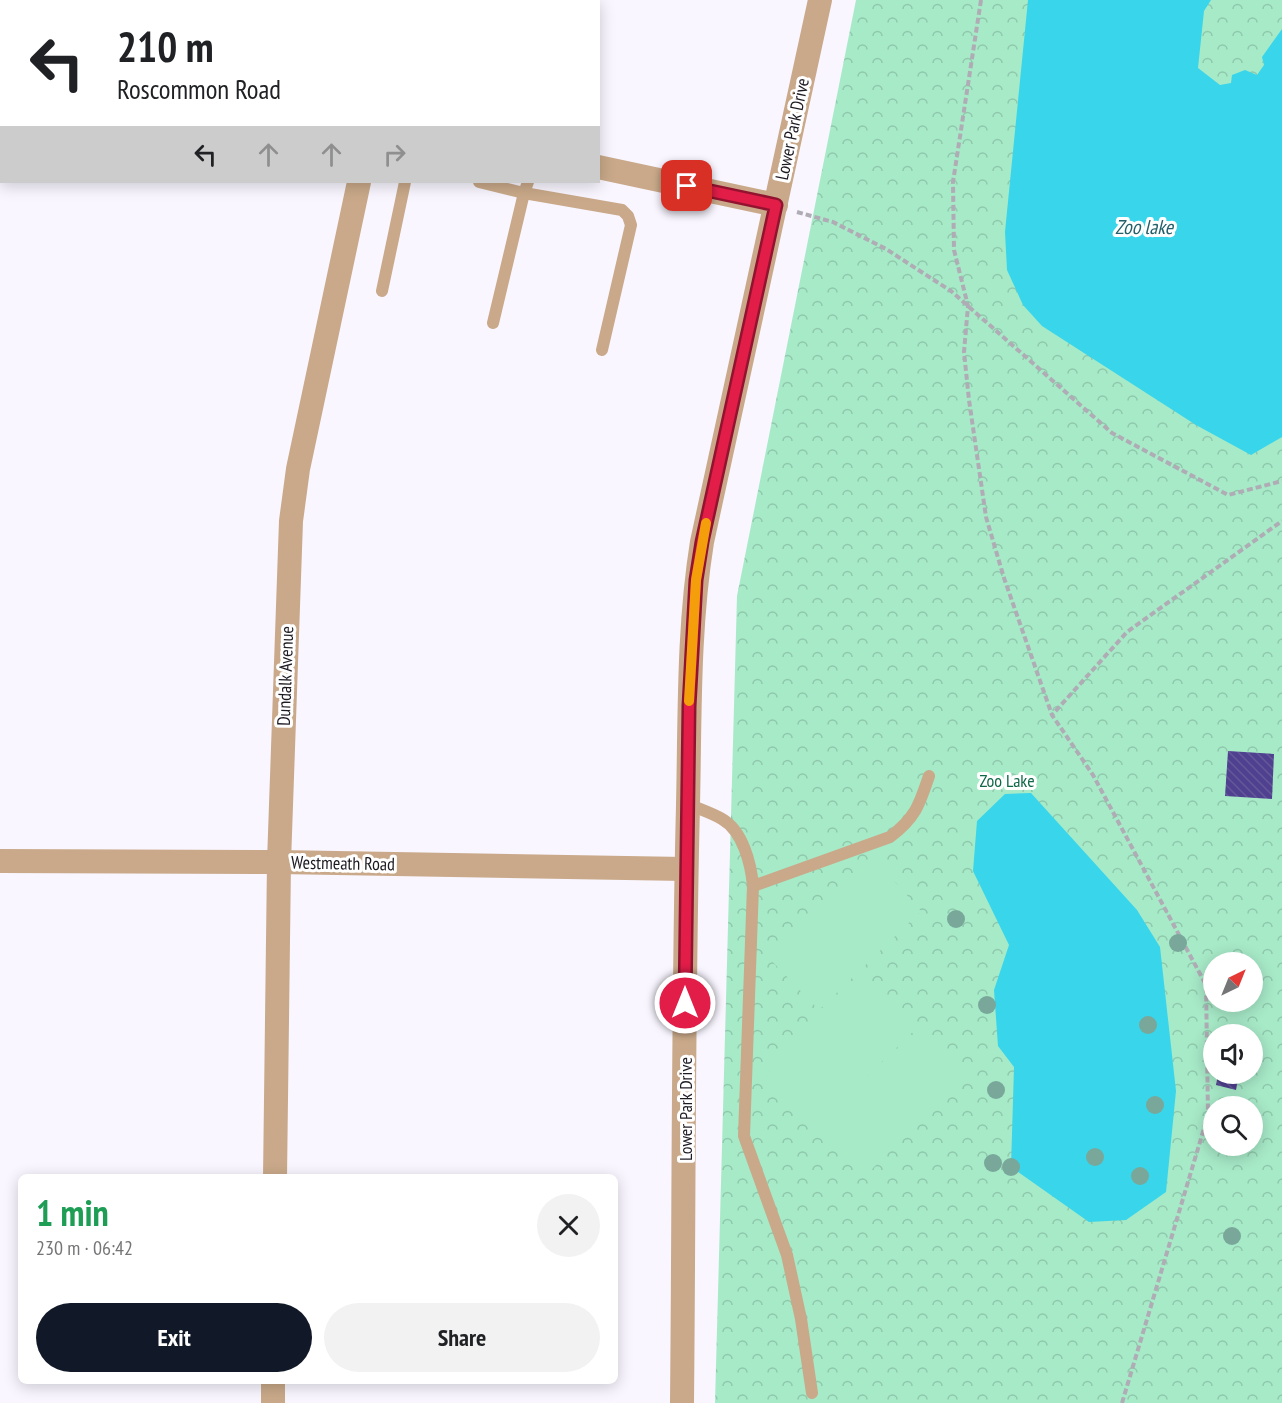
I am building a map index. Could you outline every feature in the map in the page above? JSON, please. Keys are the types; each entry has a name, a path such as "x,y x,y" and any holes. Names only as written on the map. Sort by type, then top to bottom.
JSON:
{"street":[{"name":"Lower Park Drive","path":"682,1403 686,869 689,706 696,580 702,542 820,0"},
{"path":"600,167 776,205"},
{"name":"Dundalk Avenue","path":"275,1174 279,862 288,583 294,488 359,183"},
{"name":"Westmeath Road","path":"0,861 279,862 686,869"},
{"path":"273,1384 273,1403"}],"lane":[{"path":"382,291 405,183"},
{"path":"488,183 526,187 622,210 628,216 631,225 602,350"},
{"path":"492,323 526,187"},
{"path":"753,885 890,837 907,825 919,806 929,776"},
{"path":"688,804 724,820 735,831 751,870 753,885 744,1136 786,1255 801,1319 812,1393"}],"path":[{"path":"981,0 953,182 954,250 968,306 964,352 986,517 1004,578 1052,715 1093,775 1206,985 1208,1115 1122,1403"},
{"path":"776,205 833,222 886,249 951,291 1112,433 1228,495 1282,481"},
{"path":"1052,715 1127,632 1282,521"}],"green space":[{"name":"Zoo Lake","path":"856,0 1282,0 1282,1403 715,1403 737,596"},
{"path":"872,856 921,911 819,1010 768,957"},
{"path":"867,980 916,1029 814,1127 766,1074"},
{"path":"918,1033 963,1078 864,1177 819,1133"}],"water":[{"name":"Zoo lake","path":"1028,0 1211,0 1204,11 1198,68 1220,85 1231,83 1232,75 1245,70 1257,75 1264,65 1262,57 1282,29 1282,437 1251,455 1196,425 1042,326 1023,305 1007,270 1005,232"},
{"path":"1031,793 1137,910 1160,947 1176,1091 1166,1192 1126,1220 1089,1222 1011,1167 1014,1067 998,1046 994,990 1009,945 973,871 977,821 1005,794"}],"building":[{"path":"1228,751 1274,754 1272,799 1225,796"},
{"path":"1216,1084 1237,1084 1236,1090"}],"slow traffic":[{"path":"689,701 696,580 706,523"}],"route":[{"path":"685,1003 689,706 696,580 702,542 776,205 687,186"}]}
